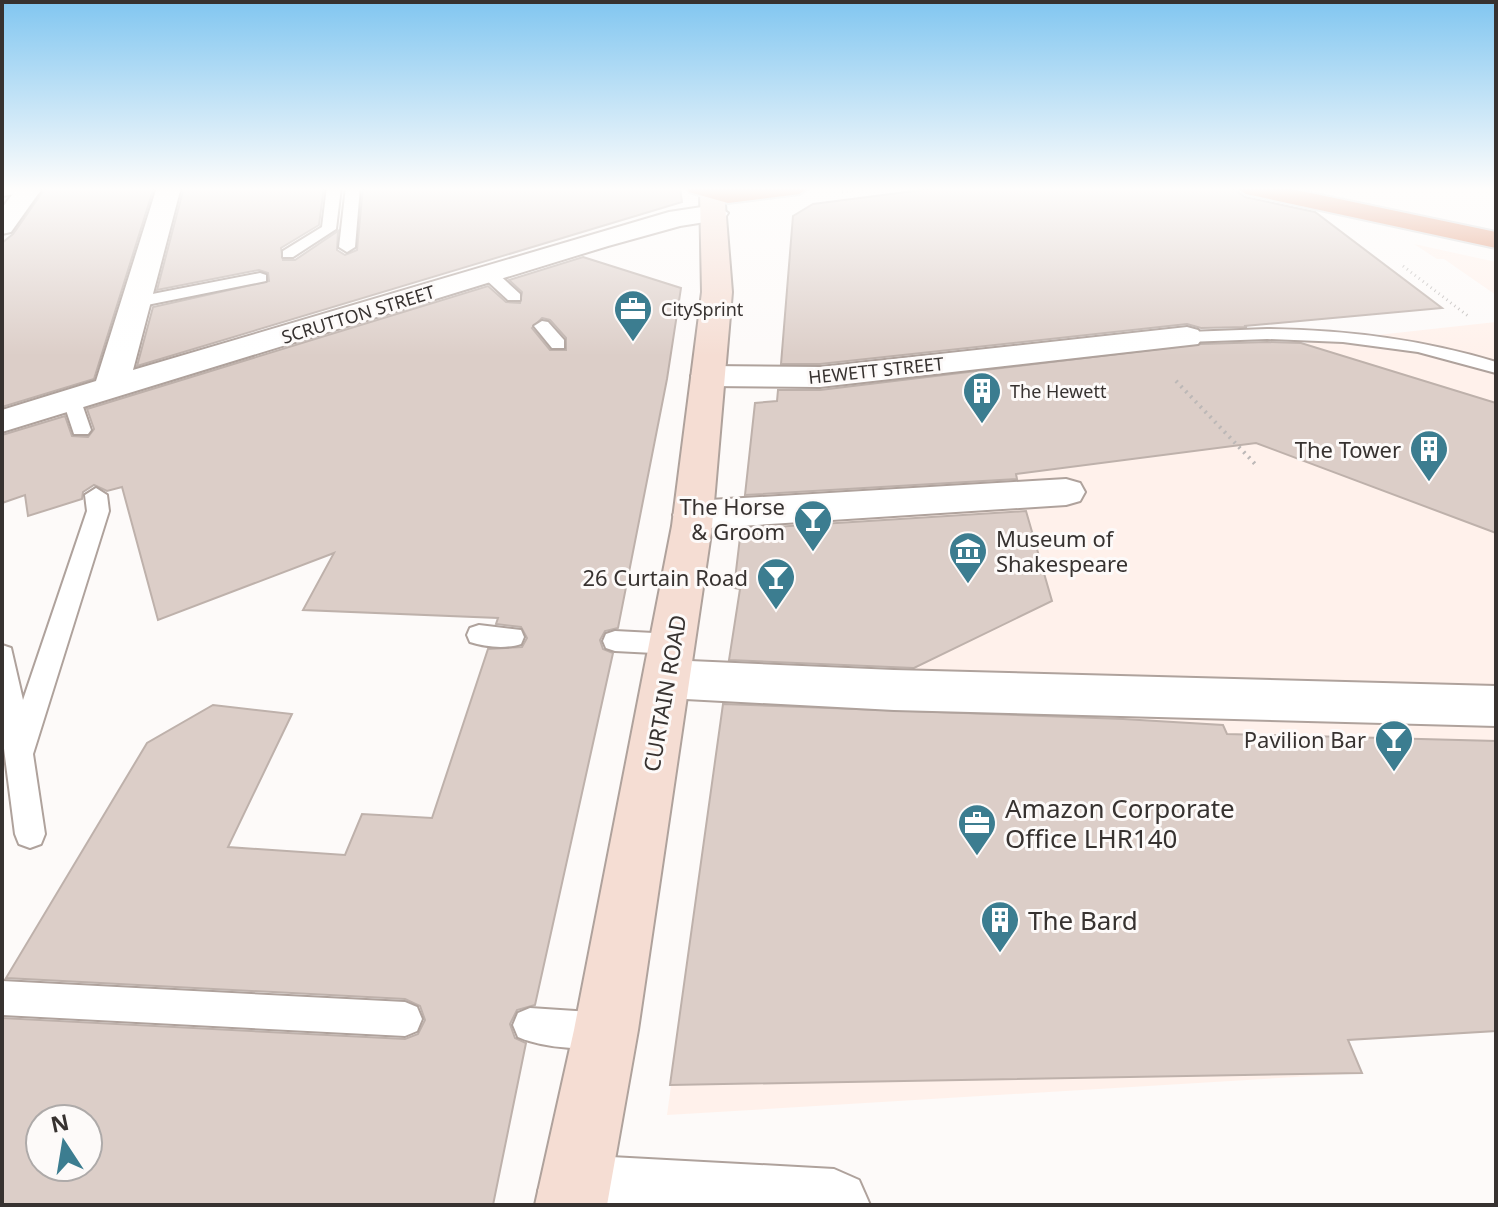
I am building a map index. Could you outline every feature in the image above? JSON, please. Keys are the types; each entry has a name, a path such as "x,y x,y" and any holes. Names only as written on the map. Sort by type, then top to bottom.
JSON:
{"street":[{"path":"111,389 153,243"},
{"name":"SCRUTTON STREET","path":"2,421 77,416 111,389 591,243"},
{"name":"CURTAIN ROAD","path":"573,1198 606,1030 693,515 717,292 712,243"},
{"name":"HEWETT STREET","path":"708,376 820,377 1187,337"},
{"path":"693,515 1066,492"},
{"path":"670,662 894,690 1496,706"},
{"path":"573,1198 834,1205"}],"lane":[{"path":"288,254 306,243"},
{"path":"489,274 514,297"},
{"path":"137,302 260,278"},
{"path":"542,326 558,344"},
{"path":"1187,337 1251,333 1357,335 1441,349 1496,368"},
{"path":"19,754 94,526 98,511 96,495"},
{"path":"479,635 512,637"},
{"path":"615,641 670,662"},
{"path":"2,655 30,834"},
{"path":"2,998 405,1019"},
{"path":"530,1025 606,1030"}],"path":[{"path":"1400,264 1472,319"},
{"path":"1139,342 1258,467"}],"shaded area":[{"path":"1414,244 1496,262 1496,295 1444,259 1437,259"},
{"path":"1496,322 1496,805 1260,836 1362,1073 667,1115 725,694 887,680 888,569 741,532 755,403"}],"building":[{"path":"2,243 136,243 94,379 2,407"},
{"path":"169,243 289,243 281,248 283,260 295,260 320,243 337,243 337,250 345,255 357,250 358,243 545,243 137,366 153,307 269,281 268,273 259,270 157,290"},
{"path":"791,243 1356,243 1442,308 1244,326 1247,327 1201,328 1187,324 820,364 781,364"},
{"path":"583,257 681,288 667,379 618,628 605,631 600,640 603,649 613,653 535,1005 517,1010 510,1024 515,1038 526,1043 493,1205 2,1205 2,1018 405,1039 418,1034 425,1020 420,1006 405,999 6,978 147,743 213,705 292,714 228,847 345,855 362,814 432,818 488,649 522,647 527,638 521,627 496,624 498,618 303,610 334,553 158,620 122,487 107,491 94,485 83,492 82,499 28,516 25,495 2,503 2,435 65,416 72,436 88,437 94,429 87,409 488,286 506,302 520,303 522,292 509,280","holes":["542,318 550,320 566,338 566,350 550,350 532,328"]},
{"path":"1301,343 1496,403 1496,533 1256,443 1016,474 1017,479 745,495 755,403 777,401 778,390 820,390 1201,344"},
{"path":"1026,511 1052,601 914,668 729,660 740,589 734,588 741,529"},
{"name":"The Bard","path":"723,704 1123,719 1223,725 1227,734 1496,741 1496,1031 1348,1040 1362,1073 670,1085"}],"place":[{"name":"CitySprint","path":"633,343"},
{"name":"The Hewett","path":"982,425"},
{"name":"The Tower","path":"1429,483"},
{"name":"The Horse & Groom","path":"813,553"},
{"name":"Museum of Shakespeare","path":"968,585"},
{"name":"26 Curtain Road","path":"776,611"},
{"name":"Pavilion Bar","path":"1394,773"},
{"name":"Amazon Corporate Office LHR140","path":"977,857"},
{"name":"The Bard","path":"1000,954"}]}
